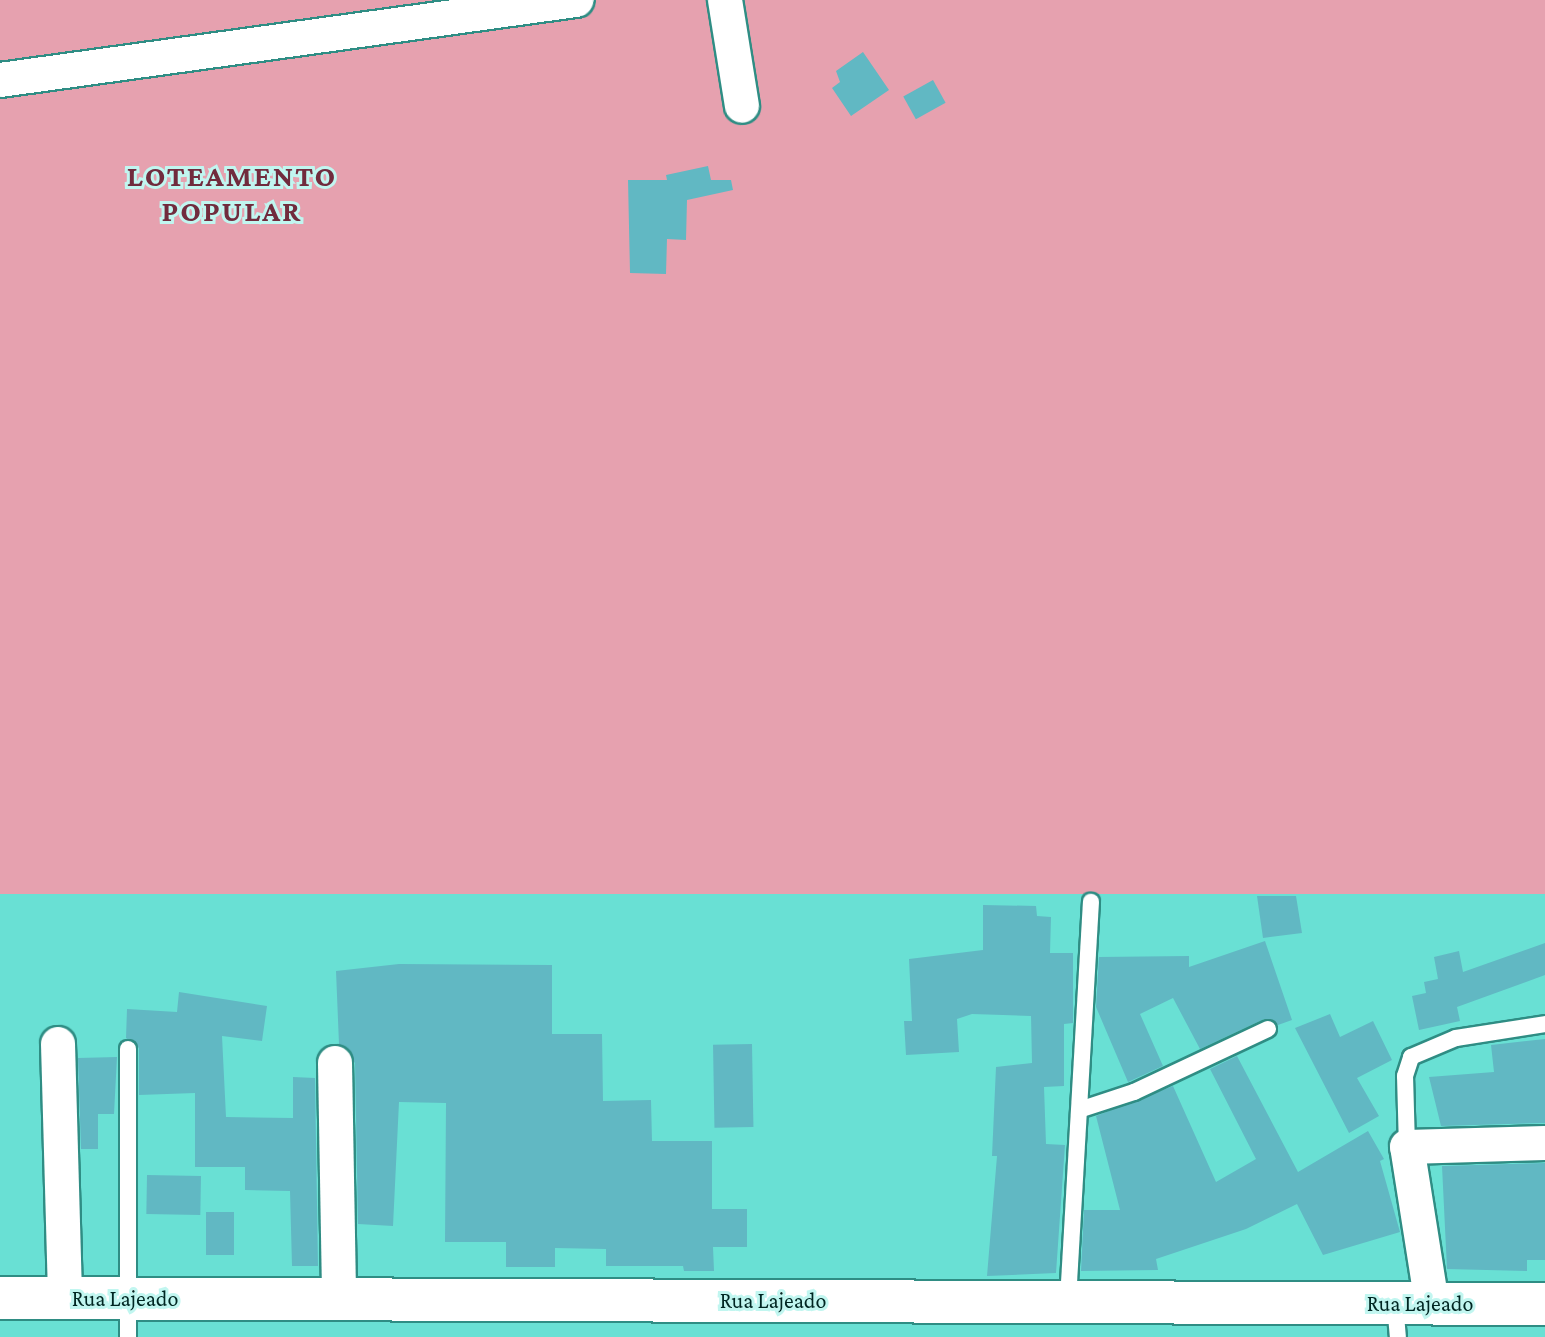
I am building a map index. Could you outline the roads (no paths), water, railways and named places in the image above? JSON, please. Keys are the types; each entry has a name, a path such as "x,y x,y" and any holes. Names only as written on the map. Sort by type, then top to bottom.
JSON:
{"street":[{"path":"0,80 576,0"},
{"path":"725,0 742,106"},
{"path":"58,1044 65,1299"},
{"path":"335,1063 339,1300"},
{"path":"1408,1315 1407,1147 1545,1143"},
{"name":"Rua Lajeado","path":"0,1298 65,1299 128,1318 339,1300 1025,1320 1068,1303 1408,1315 1545,1304"}],"lane":[{"path":"1068,1303 1082,1109 1091,902"},
{"path":"1407,1147 1405,1076 1411,1057 1456,1038 1545,1024"},
{"path":"1082,1109 1134,1092 1268,1029"},
{"path":"128,1049 128,1318"}],"district":[{"name":"LOTEAMENTO POPULAR","path":"232,193"}]}
